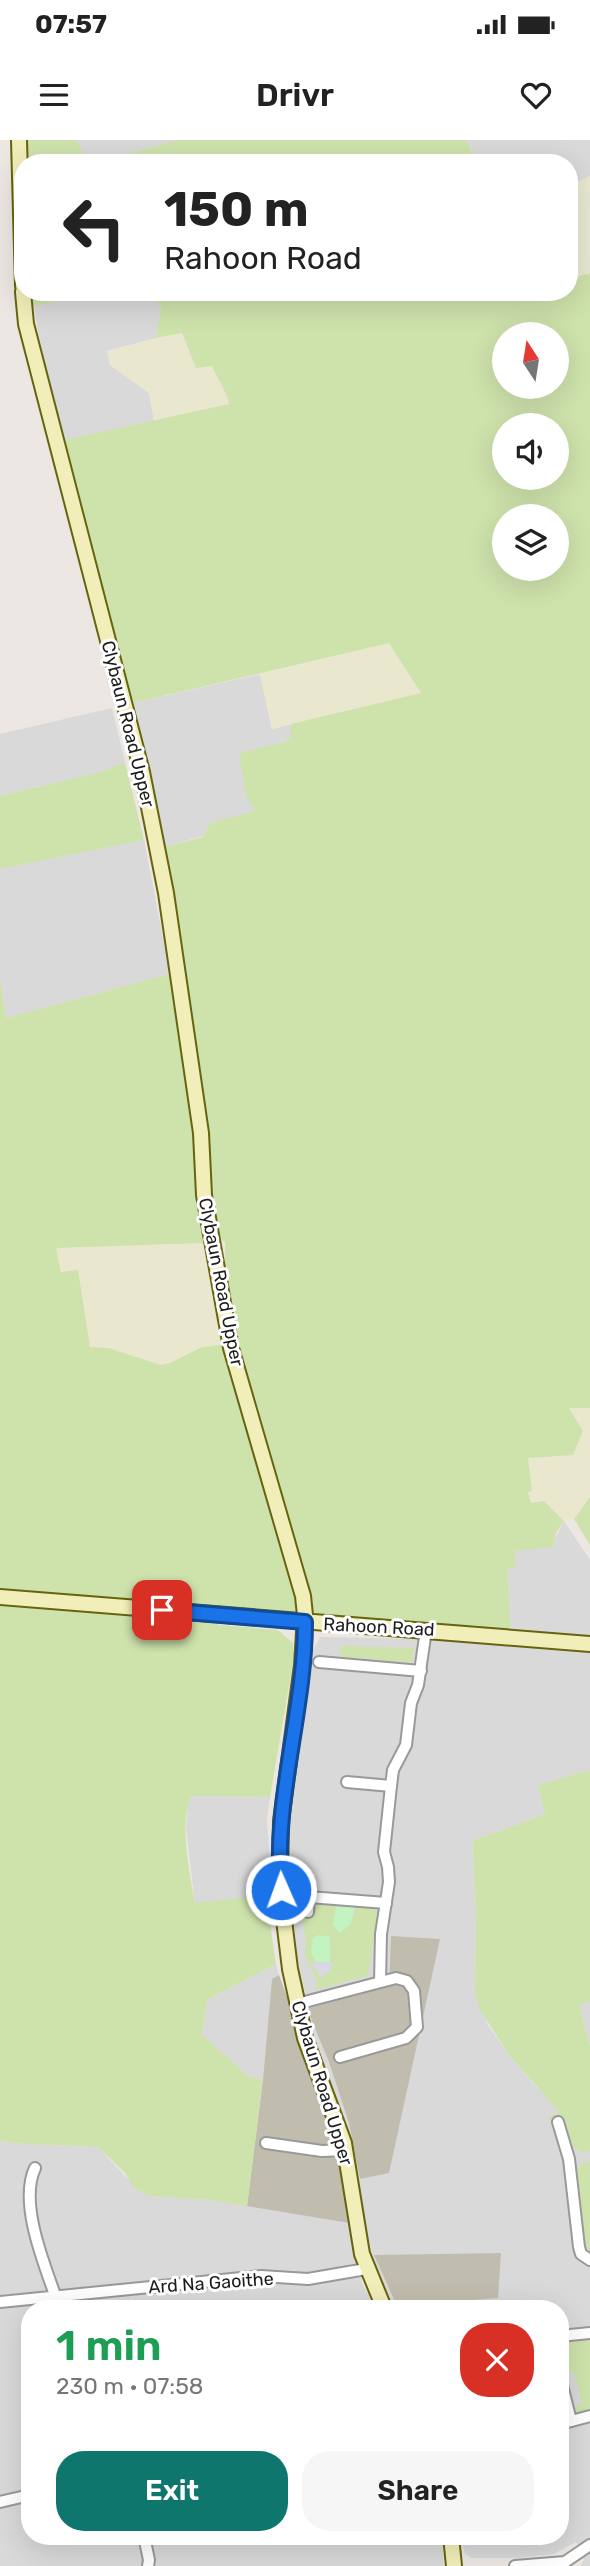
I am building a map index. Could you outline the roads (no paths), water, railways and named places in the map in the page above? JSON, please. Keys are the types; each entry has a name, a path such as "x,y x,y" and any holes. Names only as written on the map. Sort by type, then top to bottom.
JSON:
{"street":[{"name":"Clybaun Road Upper","path":"24,301 26,324 142,772 166,893 201,1133 204,1195 224,1316 266,1476 303,1597 303,1665 283,1791 279,1851 284,1920 305,2038 346,2150 366,2269 380,2300"},
{"name":"Rahoon Road","path":"0,1597 590,1644"},
{"path":"380,1982 381,1934 388,1867 384,1852 393,1770 406,1745 411,1703 421,1671 426,1630"},
{"path":"332,1663 334,1649"},
{"path":"319,1662 421,1671"},
{"path":"347,1782 391,1786"},
{"path":"296,1896 386,1903"},
{"path":"308,1912 309,1897"},
{"path":"297,2004 396,1978 407,1981 414,1991 418,2027 406,2038 340,2057"},
{"path":"558,2122 569,2159 580,2251 590,2260"},
{"path":"266,2143 322,2151 346,2150"},
{"path":"35,2168 29,2181 29,2199 41,2254 55,2295"},
{"name":"Ard Na Gaoithe","path":"0,2302 261,2276 308,2279 366,2269"},
{"path":"569,2335 590,2333"},
{"path":"569,2421 590,2416"},
{"path":"0,2502 21,2497"},
{"path":"146,2545 148,2566"},
{"path":"452,2545 454,2566"},
{"path":"515,2566 562,2563 590,2545"}]}
